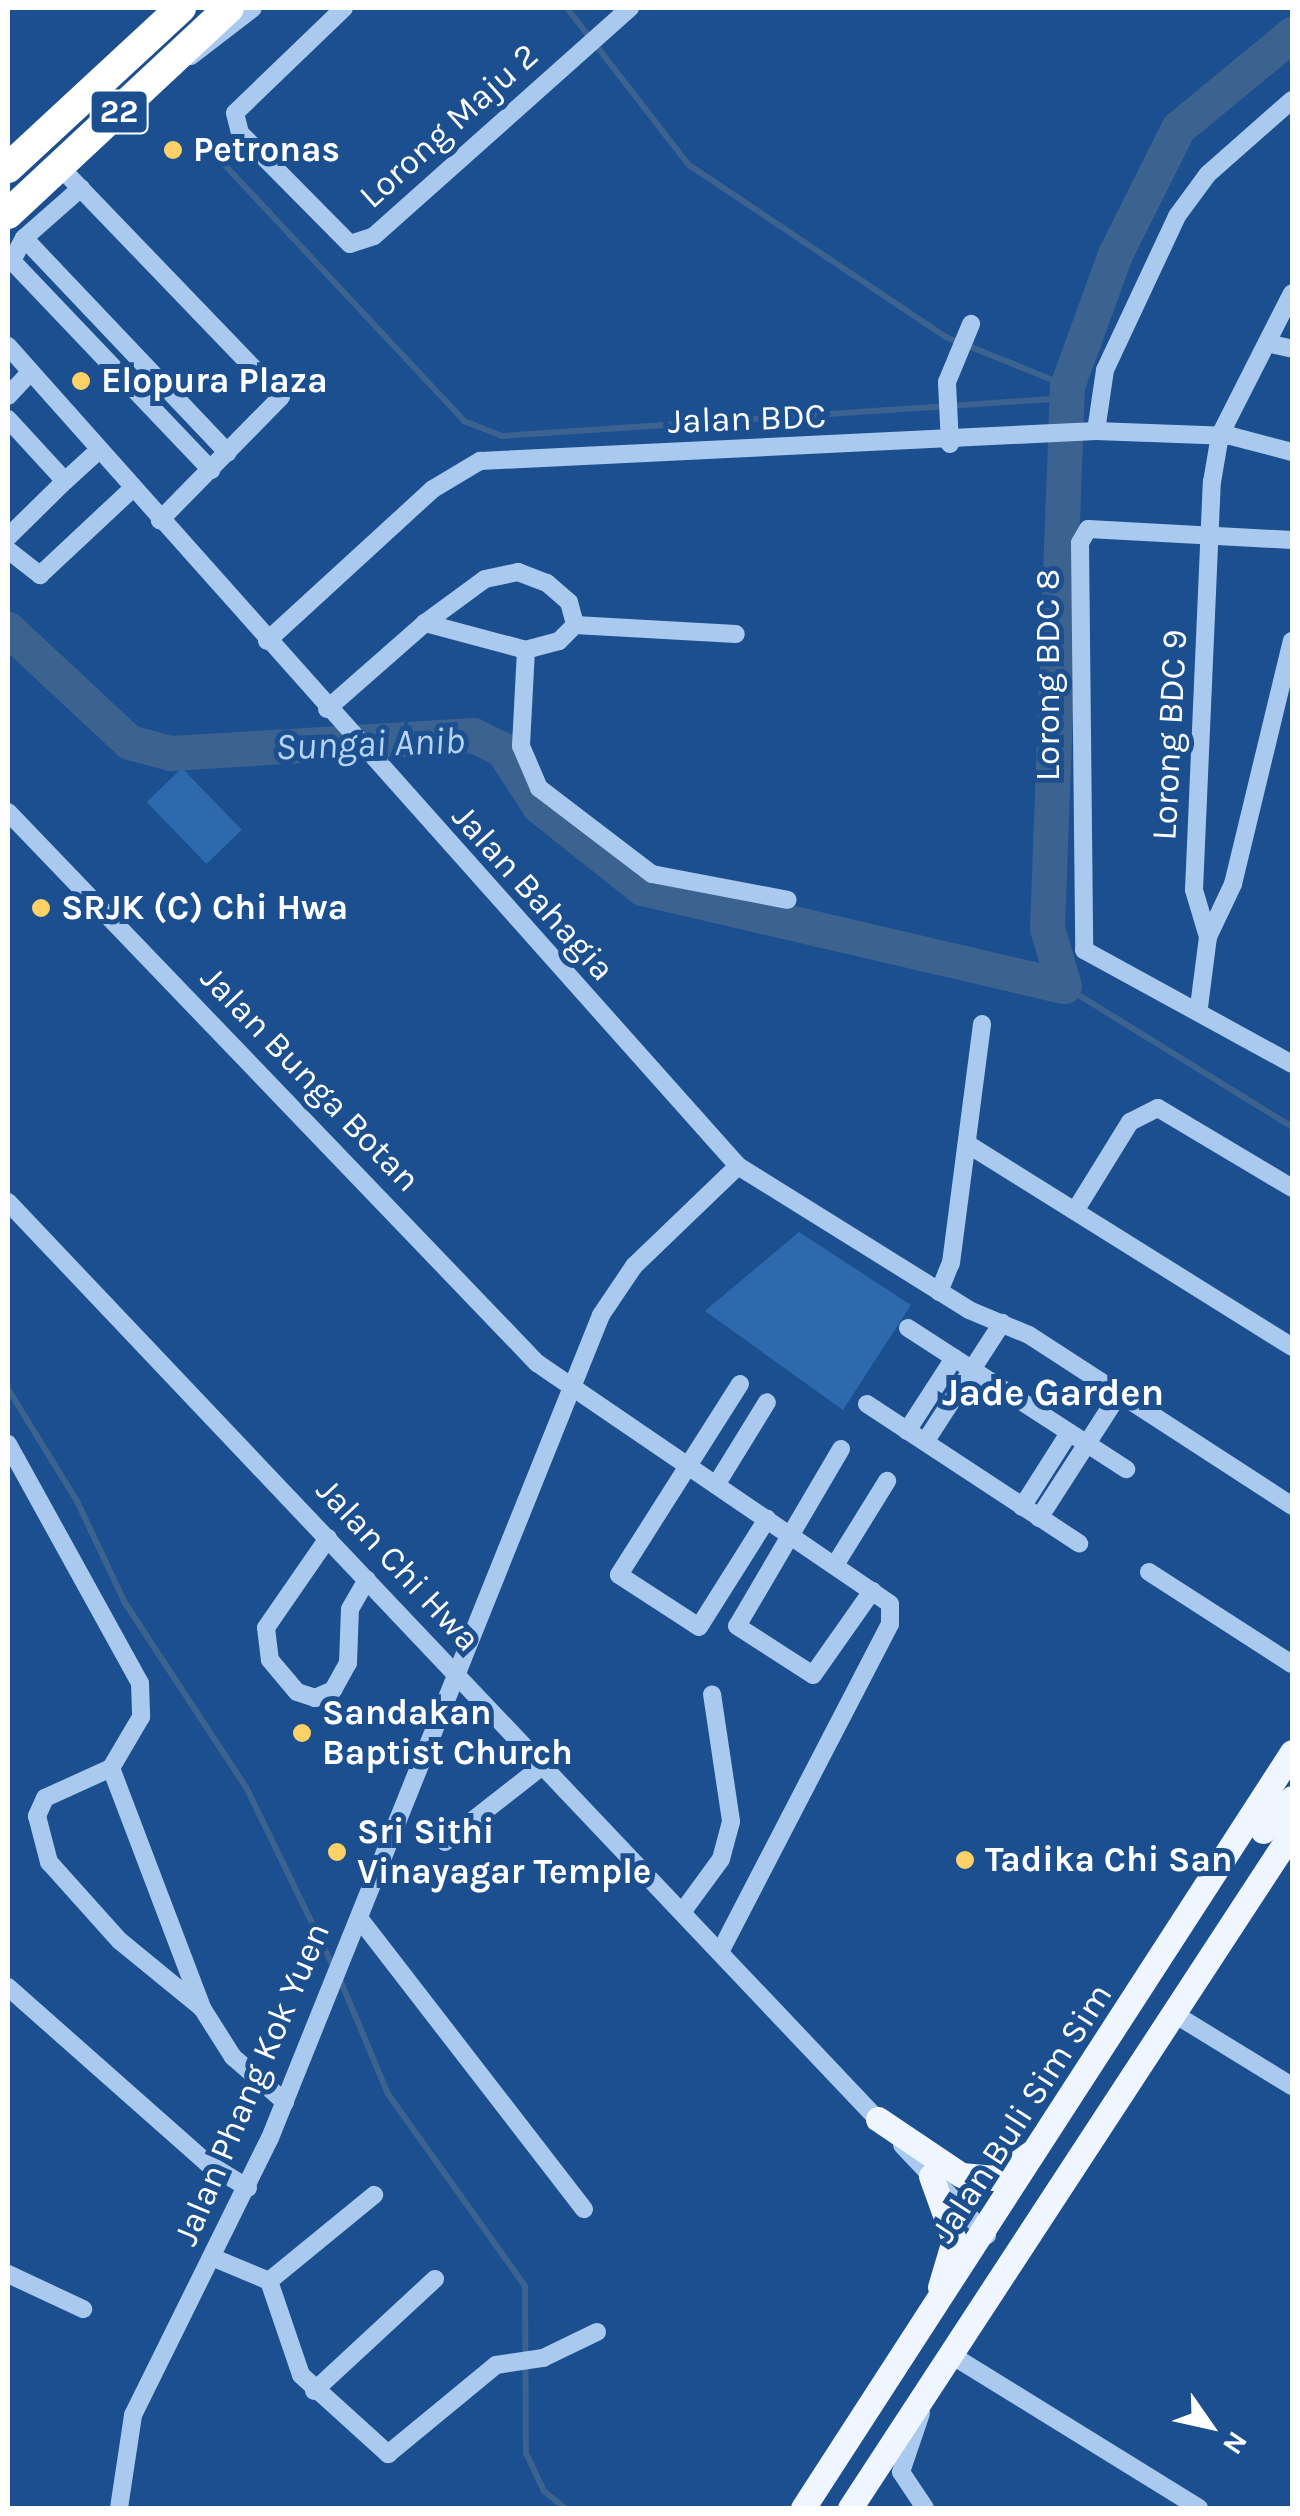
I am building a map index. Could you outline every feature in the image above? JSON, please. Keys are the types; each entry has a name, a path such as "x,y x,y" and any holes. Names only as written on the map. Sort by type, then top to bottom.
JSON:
{"highway":[{"name":"22","path":"8,168 181,8"},
{"name":"22","path":"16,226 59,166 230,8"}],"main road":[{"name":"Jalan Buli Sim Sim","path":"803,2508 987,2235 1292,1752"},
{"path":"1196,1904 1292,1798"},
{"path":"850,2508 1088,2151 1292,1832"},
{"path":"878,2119 949,2171 977,2178 1020,2165 1060,2122"},
{"path":"987,2235 1020,2230 1088,2151"},
{"path":"910,2344 952,2250 931,2176"}],"street":[{"path":"165,70 254,8"},
{"name":"Lorong Maju 2","path":"344,8 235,113 240,134 350,244 374,236 630,8"},
{"path":"1096,430 1105,370 1177,216 1208,174 1292,100"},
{"path":"59,166 281,397 160,520"},
{"path":"16,226 81,188"},
{"path":"16,226 228,453"},
{"path":"16,226 15,266 211,470"},
{"path":"1220,435 1292,293"},
{"path":"950,444 948,406 966,337"},
{"path":"1268,343 1292,349"},
{"name":"Jalan Bahagia","path":"8,347 370,758 738,1166 939,1292 1002,1323 1119,1394 1292,1506"},
{"path":"8,396 30,372"},
{"path":"8,419 65,481"},
{"name":"Jalan BDC","path":"266,641 433,489 480,461 950,444 1096,430 1220,435 1292,452"},
{"name":"Lorong BDC 9","path":"1208,937 1194,890 1220,435"},
{"path":"8,537 99,450"},
{"path":"8,550 40,575 133,488"},
{"name":"Lorong BDC 8","path":"1200,1007 1084,950 1081,534 1213,534"},
{"path":"1213,534 1292,540"},
{"path":"333,716 425,623 485,580 518,572 559,592 574,625"},
{"path":"425,623 526,650 559,641 574,625"},
{"path":"574,625 736,634"},
{"path":"1292,641 1233,884 1208,937 1200,1007 1292,1064"},
{"path":"526,650 521,746 539,788 652,874 788,900"},
{"name":"Jalan Bunga Botan","path":"8,812 494,1321 571,1386 878,1594"},
{"path":"939,1292 969,1145 982,1024"},
{"path":"1076,1211 1130,1122 1158,1108 1291,1183"},
{"path":"969,1145 1292,1347"},
{"name":"Jalan Phang Kok Yuen","path":"120,2508 132,2415 214,2258 285,2102 571,1386 623,1280 738,1166"},
{"name":"Jalan Chi Hwa","path":"8,1202 987,2235"},
{"path":"925,1442 1002,1323"},
{"path":"908,1328 1126,1469"},
{"path":"907,1431 954,1358"},
{"path":"740,1384 621,1569 624,1580 699,1627 767,1519"},
{"path":"1039,1518 1119,1394"},
{"path":"716,1485 767,1402"},
{"path":"867,1404 1078,1544"},
{"path":"1022,1507 1069,1433"},
{"path":"721,1950 890,1624 878,1594 813,1675 741,1632 737,1620 841,1449"},
{"path":"12,1451 140,1683 141,1717 110,1768 45,1798 37,1816 44,1851 120,1941 202,2008"},
{"path":"835,1565 887,1481"},
{"path":"328,1538 266,1628 270,1660 297,1692 315,1698 333,1690 348,1663 350,1608 367,1579"},
{"path":"1150,1572 1292,1664"},
{"path":"684,1911 721,1859 731,1821 712,1694"},
{"path":"445,1842 544,1764"},
{"path":"110,1768 202,2008 233,2057 285,2102"},
{"path":"359,1918 584,2209"},
{"path":"8,1987 207,2163 248,2188"},
{"path":"1176,2015 1292,2086"},
{"path":"269,2281 374,2196"},
{"path":"214,2258 269,2281 314,2391 388,2454 504,2361 543,2358 597,2332"},
{"path":"8,2274 83,2309"},
{"path":"314,2391 435,2278"},
{"path":"953,2356 1198,2508"},
{"path":"926,2508 901,2472 930,2389"}],"shaded area":[{"path":"182,768 242,830 206,864 147,802"},
{"path":"799,1232 911,1305 843,1410 705,1311"}],"waterway":[{"path":"567,8 689,165 946,337 1067,386"},
{"path":"1064,986 1047,928 1067,386 1115,254 1178,128 1292,34"},
{"path":"221,161 464,421 502,436 1066,398"},
{"name":"Sungai Anib","path":"8,629 129,742 170,753 473,735 502,749 539,806 642,888 1064,986"},
{"path":"1064,986 1292,1127"},
{"path":"8,1389 77,1501 125,1603 246,1787 333,1966"},
{"path":"339,1977 388,2094 525,2286 526,2453 544,2491 565,2508"}],"place":[{"name":"Petronas","path":"173,150"},
{"name":"Elopura Plaza","path":"81,381"},
{"name":"SRJK (C) Chi Hwa","path":"41,908"},
{"name":"Sandakan Baptist Church","path":"302,1733"},
{"name":"Sri Sithi Vinayagar Temple","path":"337,1852"},
{"name":"Tadika Chi San","path":"965,1860"}],"district":[{"name":"Jade Garden","path":"1053,1393"}]}
